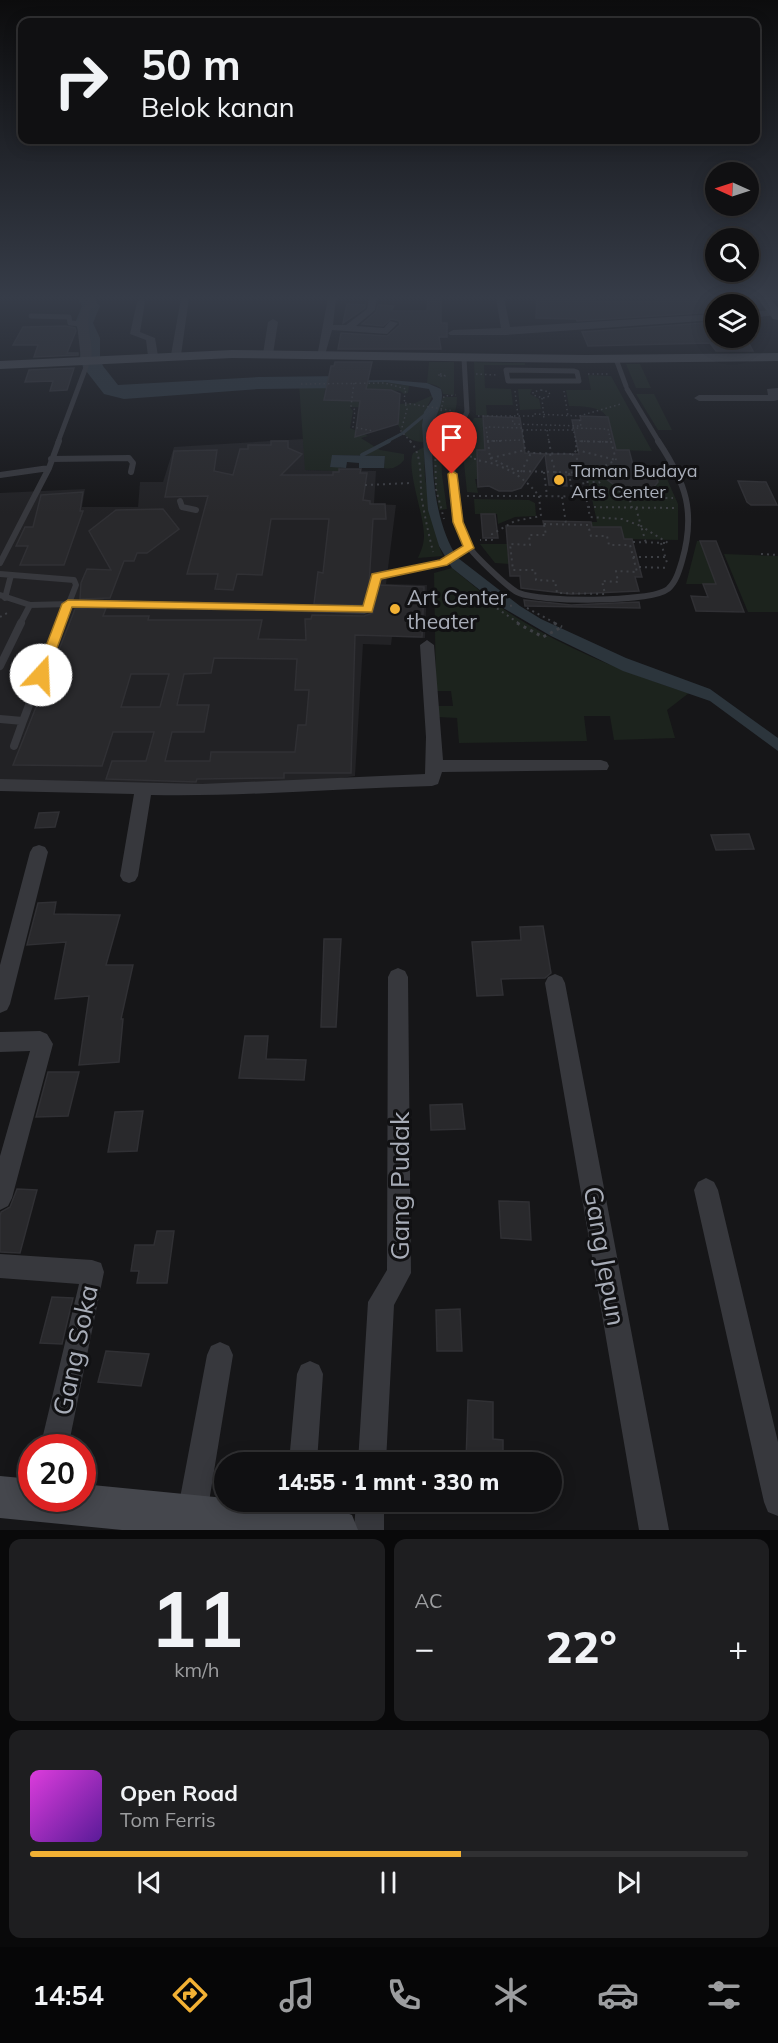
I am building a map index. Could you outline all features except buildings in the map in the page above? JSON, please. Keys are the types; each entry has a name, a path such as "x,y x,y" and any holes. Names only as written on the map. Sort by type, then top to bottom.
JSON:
{"street":[{"path":"699,398 774,398 771,391 778,391"},
{"path":"0,785 260,789 343,782 432,780 435,766 428,645"},
{"path":"435,766 601,766"},
{"path":"129,876 143,789"},
{"path":"0,1004 39,852"},
{"name":"Gang Pudak","path":"373,1452 381,1302 399,1273 398,977"},
{"name":"Gang Jepun","path":"555,983 654,1530"},
{"path":"0,1042 41,1041 42,1044 0,1198"},
{"path":"705,1190 778,1502"},
{"name":"Gang Soka","path":"0,1266 92,1272 57,1434"},
{"path":"217,1521 220,1355"},
{"path":"304,1452 310,1374"},
{"path":"0,1497 18,1498"},
{"path":"369,1530 370,1512"},
{"path":"79,1517 217,1521 312,1519"}],"lane":[{"path":"0,563 49,468 85,369"},
{"path":"467,369 467,412 453,437 451,452 458,522 468,548 512,590 520,594 639,598 664,592 678,576 689,541 691,523 688,504 674,469 638,413 620,369"},
{"path":"509,369 506,370 505,375 508,381 579,381 576,371 565,369"},
{"path":"536,369 538,381"},
{"path":"51,459 129,458 133,463 131,472"},
{"path":"0,475 49,468"},
{"path":"180,501 182,507 196,510"},
{"path":"11,575 3,596 30,605 364,611 369,609 376,576 441,564 468,548"},
{"path":"0,574 74,580 76,585 41,675"},
{"path":"0,666 30,605"},
{"path":"14,746 34,692"},
{"path":"0,719 22,721"}],"path":[{"path":"470,369 471,374 505,375"},
{"path":"443,374 448,372"},
{"path":"590,374 613,374"},
{"path":"301,384 385,383 402,386 405,389 407,409 401,431 412,442 419,460 422,498 434,555 441,564"},
{"path":"354,384 351,406 355,410 352,424 357,429 373,431"},
{"path":"515,390 518,416"},
{"path":"564,390 568,416"},
{"path":"542,398 544,419"},
{"path":"405,403 439,408"},
{"path":"472,416 544,414 579,416 594,413 600,408 626,403"},
{"path":"512,416 513,424 581,426 579,416"},
{"path":"547,425 556,472"},
{"path":"490,458 486,427 522,428 522,430 573,430 573,428 608,429 616,460"},
{"path":"522,430 525,450"},
{"path":"573,430 577,450"},
{"path":"487,441 524,440"},
{"path":"575,441 611,442"},
{"path":"490,458 525,450 531,453 551,454 572,454 577,450"},
{"path":"577,450 616,460"},
{"path":"521,472 531,453"},
{"path":"572,454 591,473"},
{"path":"461,462 461,456 488,461 532,486 538,496 541,516 517,519 506,524 492,534 492,540 476,540 479,546"},
{"path":"490,458 521,472 569,473 591,473 616,460"},
{"path":"544,472 547,496"},
{"path":"569,473 573,497"},
{"path":"646,543 641,526 628,492 605,490 599,482 583,482 590,517 622,519 641,526 668,543"},
{"path":"365,485 411,483"},
{"path":"464,490 467,504"},
{"path":"465,496 677,499 675,492"},
{"path":"562,497 566,525"},
{"path":"588,507 681,508"},
{"path":"544,524 566,525 588,525 591,536 607,536 609,545 630,545 637,572 616,571 618,582 602,581 605,594 557,593 555,581 536,580 535,570 513,570 510,544 530,545 529,535 546,535 544,524"},
{"path":"633,542 674,543"},
{"path":"661,543 668,568 671,568 669,573"},
{"path":"761,554 778,555"},
{"path":"633,556 665,557"},
{"path":"639,567 668,568"},
{"path":"552,596 608,596"},
{"path":"492,605 523,606 562,627 543,636 512,620 492,605"},
{"path":"0,616 7,613"}],"shaded area":[{"path":"428,369 454,369 454,395 443,394 440,388 427,383"},
{"path":"474,369 484,369 485,388 511,389 513,405 486,405 487,416 476,415"},
{"path":"628,369 642,369 651,388 636,388"},
{"path":"588,375 611,376 652,451 616,450 611,427 605,414 593,408 569,406 566,390 591,390"},
{"path":"389,380 427,383 441,389 442,398 434,425 433,475 444,529 458,558 520,606 541,619 626,658 710,689 778,738 778,751 710,701 623,671 551,636 500,606 452,568 439,546 428,510 422,425 424,412 433,399 429,389 385,382 299,384 300,381"},
{"path":"385,382 409,386 408,393 404,394 400,391 383,390 398,404 415,403 433,395 428,405 423,442 405,436 391,408 350,407 353,411 350,428 368,436 361,438 380,450 404,454 404,460 395,467 384,468 385,456 333,455 330,467 340,467 339,471 305,470 299,384 336,383 335,389 325,389 324,400 350,401 351,383"},
{"path":"518,389 532,389 530,394 539,399 541,409 520,410"},
{"path":"636,394 654,394 672,430 658,430"},
{"path":"443,397 457,397 455,413 442,436 434,436 437,410"},
{"path":"474,418 483,418 485,450 477,450 477,459 487,479 475,479 478,493 467,492 462,444"},
{"path":"304,439 306,470 376,471 374,504 396,505 386,584 427,585 425,638 392,637 391,645 363,644 355,776 241,792 0,789 0,493 85,489 82,507 138,507 140,482 163,482 174,447"},
{"path":"433,445 441,445 442,475 447,509 439,510 434,476"},
{"path":"424,447 425,479 443,556 418,558 424,536 411,460 413,453"},
{"path":"332,455 385,456 384,468 359,468 359,463 347,462 346,468 330,467"},
{"path":"619,462 632,462 637,466 609,481 628,490 642,491 657,475 652,471 663,470 678,504 678,540 624,539 621,527 592,527 591,522 597,522 587,476 593,476"},
{"path":"474,499 529,500 535,503 536,516 515,517 498,524 497,514 475,514"},
{"path":"697,541 700,541 716,584 686,584"},
{"path":"480,544 507,544 509,564 495,563"},
{"path":"724,554 778,556 778,612 748,612"},
{"path":"452,568 506,611 556,640 644,678 689,693 667,710 675,738 614,740 610,716 584,716 587,741 459,743 457,718 438,717 437,706 453,706 451,691 436,691 434,573"}],"waterway":[{"path":"95,369 111,390 124,393 259,383 344,382"},
{"path":"386,442 403,433 427,413"},
{"path":"362,455 389,441"}],"place":[{"name":"Taman Budaya Arts Center","path":"559,480"},
{"name":"Art Center theater","path":"395,609"}],"route":[{"path":"41,675 68,604 111,603 368,610 376,576 443,563 468,548 458,522 452,474"}]}
